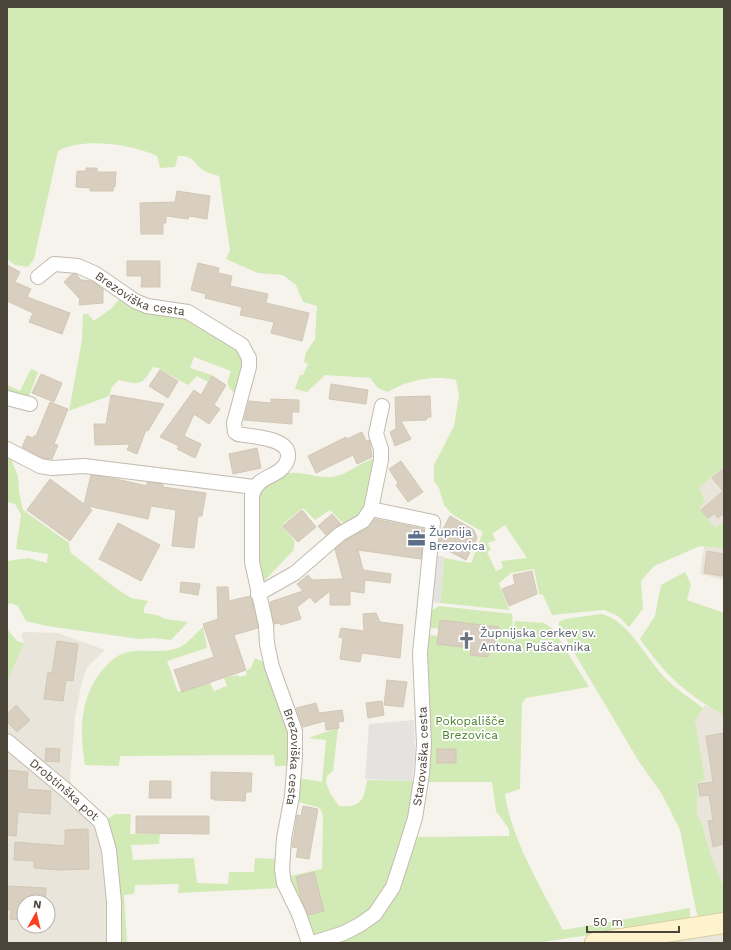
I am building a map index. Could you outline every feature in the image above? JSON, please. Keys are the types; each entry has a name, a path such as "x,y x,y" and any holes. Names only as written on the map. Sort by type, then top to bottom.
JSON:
{"main road":[{"path":"595,943 724,923"}],"street":[{"name":"Brezoviška cesta","path":"38,277 54,264 78,266 96,274 135,301 147,306 188,312 242,345 247,352 249,367 234,423 235,432 238,434 273,440 282,443 287,448 288,454 285,465 279,471 261,480 254,487 252,501 252,561 266,625 267,644 272,667 295,731 295,758 292,796 284,838 282,870 284,883 299,914 308,943"},
{"path":"7,398 30,404"},
{"path":"258,594 295,573 340,534 363,520 371,509 381,460 381,449 376,434 382,406"},
{"path":"7,449 40,466 46,467 84,466 254,487"},
{"name":"Starovaška cesta","path":"313,943 361,924 375,914 393,887 415,818 422,774 424,744 420,653 433,522 371,509"},
{"name":"Drobtinška pot","path":"7,741 67,791 101,822 109,850 114,902 114,943"}],"shaded area":[{"path":"724,466 724,580 700,574 704,547 698,508 705,501 699,488"},
{"path":"435,556 444,556 440,603 431,602"},
{"path":"21,633 58,633 105,650 88,666 82,681 75,717 70,780 72,785 97,811 116,879 122,943 7,943 7,682 24,643"},
{"path":"705,705 724,715 724,888 711,856 701,820 697,816 697,781 705,780 695,720"},
{"path":"414,720 415,756 412,781 365,779 369,724"},
{"path":"724,914 724,943 663,943 658,926"}],"green space":[{"path":"7,7 724,7 724,466 699,488 705,501 699,508 715,528 724,522 724,548 700,546 654,566 641,581 643,609 629,627 618,616 604,610 552,615 543,595 539,594 534,569 511,573 499,583 509,610 440,603 444,558 471,563 483,532 453,515 444,505 439,488 434,481 434,465 454,426 459,395 456,380 430,378 404,384 388,392 378,388 370,378 325,375 307,392 295,389 300,375 303,375 308,364 304,362 306,353 315,339 317,306 303,302 296,285 283,275 258,273 226,259 230,250 219,176 205,171 188,157 178,156 175,167 160,168 157,156 121,145 93,143 80,144 58,151 34,259 28,267 15,265 7,259","holes":["505,525 527,558 501,561 503,568 496,571 487,552 491,550 488,543 496,540 492,534"]},
{"path":"122,296 184,316 219,335 244,356 238,395 231,390 228,385 228,379 231,371 194,357 190,368 212,375 208,382 197,376 188,385 158,368 153,367 143,381 132,383 119,380 112,387 109,396 69,411 82,340 83,314 88,314 94,321 112,308"},
{"path":"31,369 38,372 28,399 7,395 7,385 20,391"},
{"path":"7,453 12,456 12,462 18,476 19,493 23,510 69,543 70,552 114,587 131,598 148,601 144,608 144,613 157,615 165,619 188,622 171,640 154,638 139,639 47,626 26,621 18,606 10,603 7,605 7,561 28,558 47,563 48,554 16,549 21,515 15,504 7,502"},
{"path":"378,458 369,499 358,520 346,526 330,510 315,520 303,508 282,525 295,541 293,551 264,581 262,580 257,543 256,513 261,489 267,481 282,474 289,473 301,473 324,477 337,476 372,459"},
{"path":"685,572 691,584 687,600 724,613 724,715 687,691 667,673 640,639 655,616 661,585"},
{"name":"Pokopališče Brezovica","path":"439,606 512,614 513,631 515,621 544,623 553,629 589,687 526,698 522,704 520,789 505,794 508,811 520,846 563,930 690,908 690,917 688,920 536,943 330,943 362,929 415,837 509,836 509,829 496,811 492,782 429,782 430,696 427,667 429,635 438,636 437,644 471,648 470,655 488,657 489,648 495,644 498,632 430,628 431,611"},
{"path":"601,614 611,617 620,623 666,679 703,708 695,720 705,780 697,782 697,816 701,820 711,856 724,888 724,914 703,918 697,915 680,830 662,794 638,760 559,627 559,622 565,619"},
{"path":"203,627 207,648 167,661 178,692 210,683 214,691 227,686 224,678 247,675 246,671 251,668 255,658 263,662 283,712 288,738 289,766 275,766 274,755 120,756 119,766 85,765 82,739 83,713 90,689 105,667 124,653 176,649 185,644"},
{"path":"7,629 17,641 24,643 7,682"},
{"path":"338,728 333,771 327,776 326,783 331,795 339,806 352,806 357,804 363,798 367,780 414,781 409,813 400,849 387,884 379,899 370,911 359,920 345,927 317,936 311,933 293,893 290,876 322,869 323,816 320,808 295,801 298,778 322,782 326,740 308,738"},
{"path":"115,814 131,814 130,834 160,834 159,844 131,845 133,860 194,858 197,883 228,884 229,872 254,872 255,858 277,859 281,888 178,893 179,884 135,885 134,894 124,895 127,943 122,943 116,879 106,820"}],"building":[{"path":"86,168 97,168 97,172 116,172 115,187 113,187 113,191 90,191 90,188 76,187 77,171 86,171"},
{"path":"177,191 210,196 207,219 189,216 188,219 166,216 166,223 163,223 163,234 141,234 140,203 175,202"},
{"path":"127,261 160,261 160,287 141,287 142,276 127,276"},
{"path":"198,263 219,268 218,273 232,276 230,286 268,294 266,303 309,313 302,341 271,333 274,322 240,315 242,307 205,298 206,294 191,290"},
{"path":"7,265 20,272 15,282 31,289 27,297 70,313 62,334 29,322 33,313 7,301"},
{"path":"72,274 76,274 81,280 92,281 103,289 103,303 79,305 80,299 64,282"},
{"path":"160,370 178,381 168,398 149,386"},
{"path":"41,374 62,383 54,402 32,393"},
{"path":"212,376 226,385 214,405 220,409 209,424 194,414 184,436 201,444 195,458 177,449 179,446 160,437 194,390 201,395"},
{"path":"331,384 368,390 366,404 329,399"},
{"path":"111,395 164,404 148,431 146,430 137,454 127,450 130,444 95,445 94,424 106,424"},
{"path":"430,396 431,417 428,417 426,420 401,421 411,439 395,446 390,432 396,429 395,397"},
{"path":"271,399 299,400 299,412 292,412 292,424 244,420 249,401 271,403"},
{"path":"50,402 68,409 54,444 58,445 52,459 43,458 22,447 27,436 33,438 36,436"},
{"path":"362,432 366,441 369,440 372,457 357,464 353,455 316,473 308,456 346,437 347,439"},
{"path":"257,448 261,468 233,474 229,454"},
{"path":"401,461 423,492 408,502 396,485 398,483 389,469"},
{"path":"724,468 724,513 718,518 714,514 708,518 701,510 723,491 712,478"},
{"path":"91,475 147,486 147,482 163,484 163,487 206,493 202,516 198,516 194,548 172,546 176,510 151,506 148,519 88,506 92,510 70,541 27,510 50,479 84,504"},
{"path":"302,510 316,527 298,542 283,526"},
{"path":"332,514 341,524 326,535 318,526"},
{"path":"450,516 474,530 477,538 466,560 439,546 441,528 443,529"},
{"path":"375,519 424,529 421,559 358,550 363,570 391,574 390,583 365,580 364,593 350,591 350,605 330,605 330,591 315,603 310,597 297,607 301,619 281,625 280,623 274,624 270,602 303,591 297,584 308,575 312,580 343,579 335,549 345,541 367,528"},
{"path":"118,523 160,545 141,581 99,559"},
{"path":"707,551 724,554 722,576 704,573"},
{"path":"532,571 537,594 509,606 502,589 515,584 513,575"},
{"path":"181,582 200,584 198,595 180,592"},
{"path":"217,587 228,587 229,601 250,596 252,599 258,628 234,635 246,670 182,692 174,670 214,657 203,624 218,619"},
{"path":"376,613 380,622 403,625 400,658 362,653 360,662 340,659 343,638 339,637 341,628 364,631 363,614"},
{"name":"Župnijska cerkev sv. Antona Puščavnika","path":"440,620 499,627 495,645 489,648 488,657 470,655 471,648 437,644"},
{"path":"57,641 78,644 73,681 66,680 63,701 44,699 48,672 52,673"},
{"path":"387,680 407,682 403,707 384,705"},
{"path":"382,701 384,715 368,718 366,703"},
{"path":"316,703 319,713 342,710 344,721 338,722 339,728 326,730 325,721 303,727 296,708"},
{"path":"16,705 30,720 17,732 7,722 7,714"},
{"path":"724,733 724,844 713,847 708,821 713,820 709,795 700,796 698,784 713,782 706,736"},
{"path":"46,748 60,749 59,762 45,761"},
{"path":"437,749 456,749 456,763 437,763"},
{"path":"7,770 28,772 27,789 51,791 50,814 18,812 16,836 7,835"},
{"path":"211,772 252,773 251,792 246,792 245,801 211,799"},
{"path":"150,781 171,781 171,798 149,798"},
{"path":"303,806 318,809 309,859 296,857 298,848 292,847 297,815 301,816"},
{"path":"136,816 209,816 209,834 136,833"},
{"path":"88,829 89,869 59,870 34,868 34,861 14,860 15,842 65,846 65,830"},
{"path":"314,872 324,911 308,915 302,901 296,877"},
{"path":"7,886 46,888 46,894 16,894 16,919 10,919 11,910 7,910"}],"place":[{"name":"Župnija Brezovica","path":"416,539"},
{"name":"Župnijska cerkev sv. Antona Puščavnika","path":"467,640"}]}
